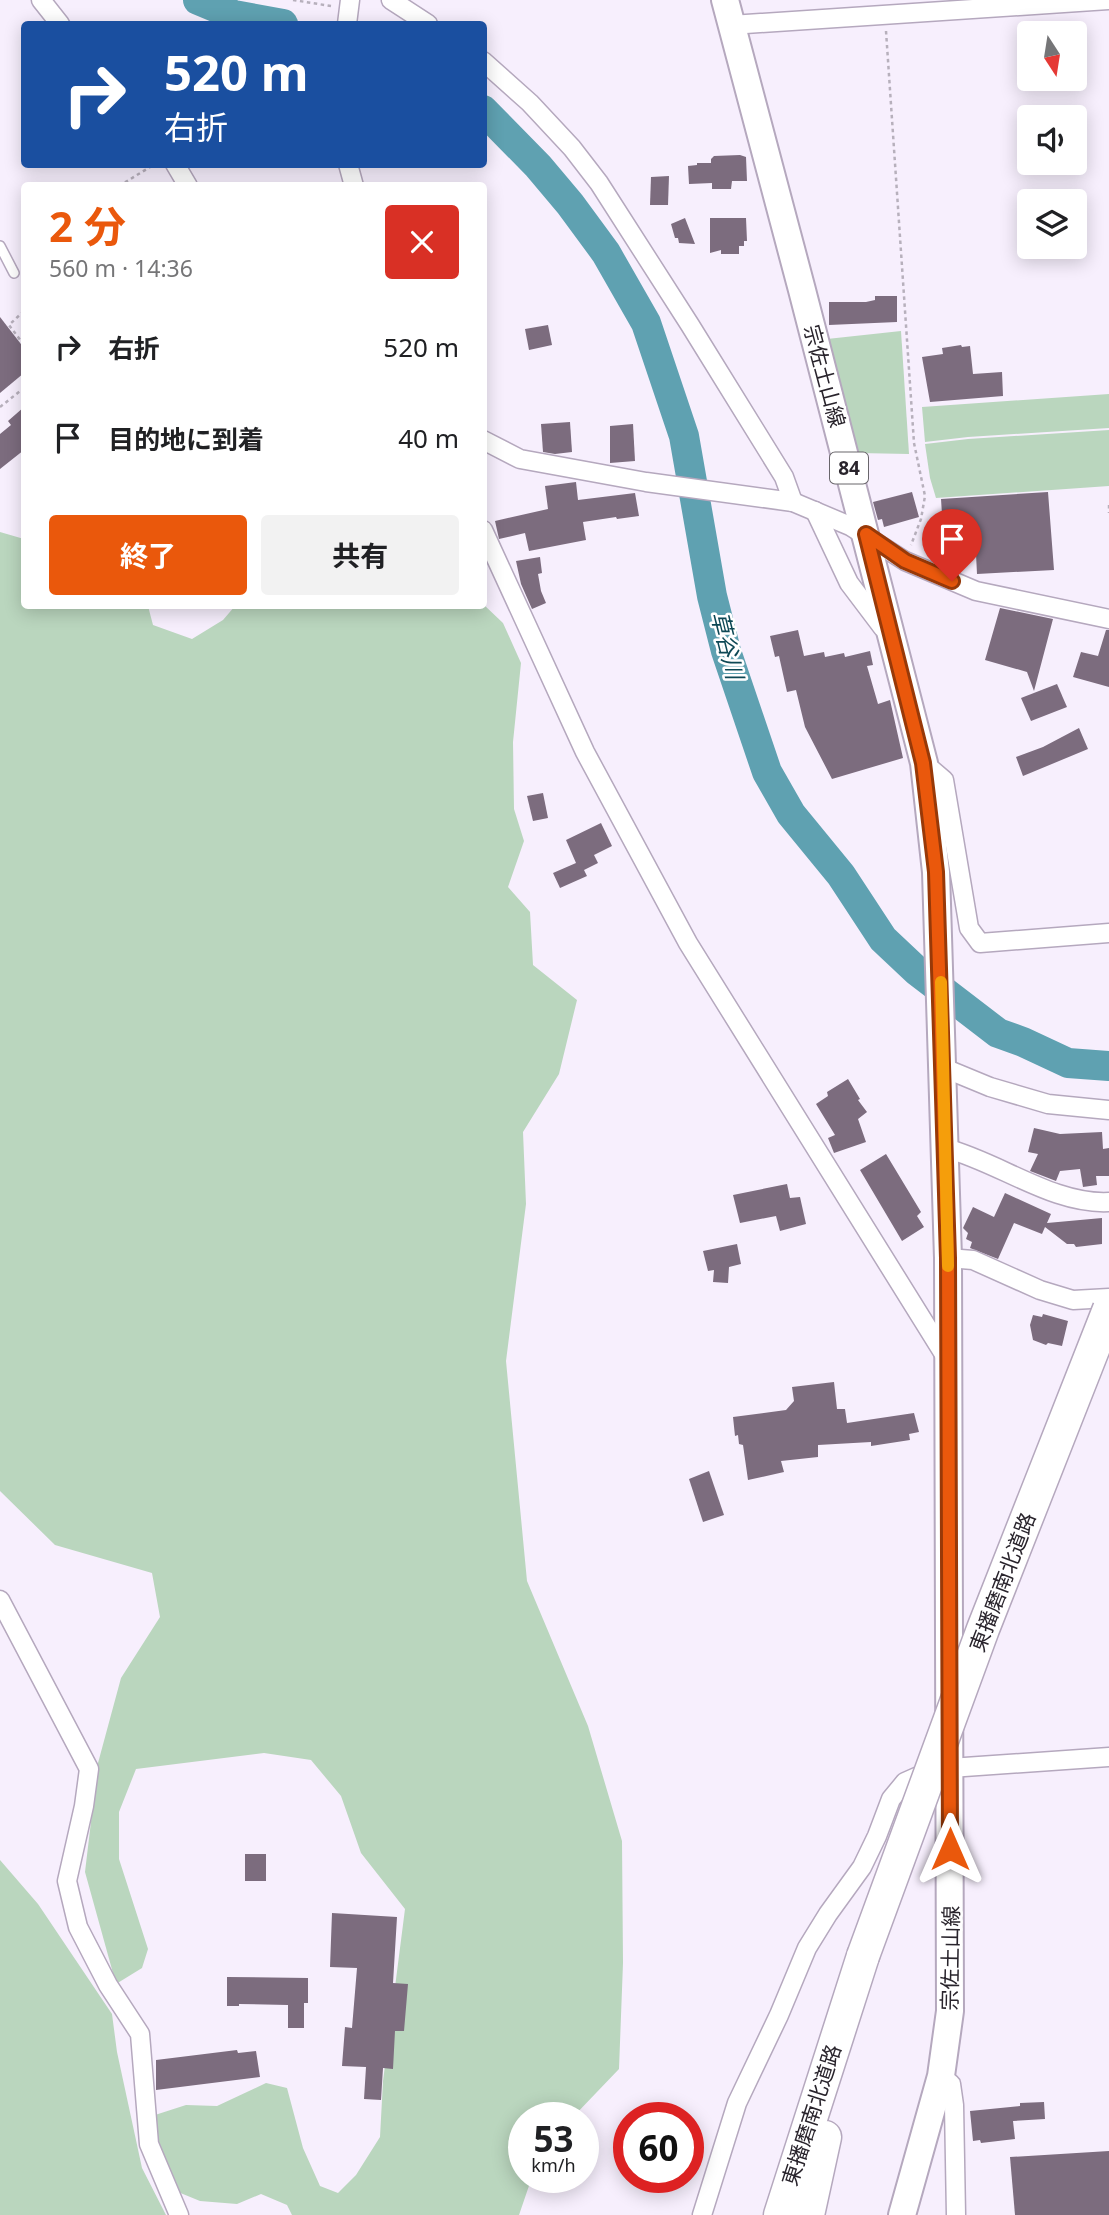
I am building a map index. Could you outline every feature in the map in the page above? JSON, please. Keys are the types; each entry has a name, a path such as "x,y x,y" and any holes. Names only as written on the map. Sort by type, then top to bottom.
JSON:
{"highway":[{"name":"東播磨南北道路","path":"800,2215 815,2135 983,1629 1109,1309"},
{"name":"東播磨南北道路","path":"872,1959 1109,1362"},
{"name":"東播磨南北道路","path":"777,2215 815,2135"},
{"path":"808,2215 815,2135"}],"main road":[{"name":"宗佐土山線","path":"728,12 866,534 923,763 936,872 948,1258 950,2011 941,2076 902,2215"}],"street":[{"path":"41,0 58,21"},
{"path":"391,0 423,21"},
{"path":"728,12 885,15 1109,0"},
{"path":"487,65 530,103 572,148 599,183 784,477 793,502"},
{"path":"487,442 520,460 646,482 793,502 866,534 905,561 976,591 1109,618"},
{"path":"816,511 849,583 893,642"},
{"path":"487,539 585,752 688,943 948,1360"},
{"path":"923,763 944,780 969,928 980,943 1109,933"},
{"path":"943,1059 990,1087 1048,1104 1109,1110"},
{"path":"945,1148 966,1153 1061,1195 1109,1202"},
{"path":"948,1258 973,1260 1040,1290 1073,1300 1109,1298"},
{"path":"0,1600 89,1769 85,1806 67,1881 78,1927 108,1985 140,2034 149,2144 178,2215"},
{"path":"702,2215 737,2103 807,1948 862,1867 891,1799 905,1782 923,1774 950,1768 1109,1757"},
{"path":"941,2076 951,2084 954,2105 956,2215"}],"lane":[{"path":"0,246 14,273"}],"path":[{"path":"293,0 348,10"},
{"path":"885,15 914,443 925,496 921,519 905,561"},
{"path":"126,182 148,168"},
{"path":"21,314 9,325 21,341"},
{"path":"0,407 21,390"},
{"path":"1109,505 1109,513"}],"green space":[{"path":"901,331 909,454 858,453 827,339"},
{"path":"1109,394 1109,428 925,442 922,407"},
{"path":"1109,430 1109,486 936,498 925,444"},
{"path":"0,532 21,538 21,609 149,609 153,625 192,639 223,620 232,609 487,608 503,623 521,663 513,742 514,809 524,841 508,887 530,912 533,965 577,1000 559,1074 523,1132 526,1204 506,1361 527,1581 588,1726 622,1841 623,1963 619,2069 587,2102 508,2102 508,2193 527,2193 519,2215 292,2215 287,2205 261,2194 237,2204 200,2201 178,2192 156,2143 155,2115 186,2105 217,2106 266,2083 287,2088 303,2148 320,2186 338,2193 356,2175 380,2137 383,2081 405,1909 361,1853 341,1796 311,1760 264,1753 136,1769 119,1812 119,1859 148,1949 142,1968 116,1984 85,1872 98,1763 121,1678 160,1617 152,1573 55,1545 0,1491"},
{"path":"0,1860 38,1904 112,2014 117,2052 142,2168 166,2215 0,2215"}],"building":[{"path":"714,156 746,157 747,181 732,181 731,189 712,189 712,183 689,184 688,166 711,163"},
{"path":"669,176 668,205 650,205 651,177"},
{"path":"685,218 695,244 679,243 678,238 675,238 671,224"},
{"path":"710,218 746,218 747,241 744,241 744,246 739,246 739,254 721,254 721,250 710,253"},
{"path":"875,296 897,296 897,322 829,325 829,302 866,302 875,300"},
{"path":"0,317 21,344 21,376 0,393"},
{"path":"548,325 552,345 529,350 525,329"},
{"path":"970,346 973,374 1002,372 1003,396 930,402 922,357 943,354 942,348"},
{"path":"21,410 21,452 0,469 0,434 11,425 8,421"},
{"path":"570,422 572,452 543,452 541,424"},
{"path":"633,424 635,461 610,463 610,426"},
{"path":"576,482 578,500 635,493 639,516 583,522 586,540 529,551 525,533 499,539 495,521 548,509 545,486"},
{"path":"912,492 919,517 884,527 882,519 878,520 873,502"},
{"path":"1048,492 1054,570 977,574 975,534 960,534 959,513 942,514 941,499"},
{"path":"540,557 542,573 538,574 546,603 532,609 521,584 516,561"},
{"path":"1000,608 1053,619 1034,691 1027,672 985,660"},
{"path":"798,630 804,656 824,652 825,657 844,653 845,657 870,651 873,665 867,666 878,704 890,700 903,758 832,779 805,727 796,690 787,692 779,656 775,657 770,636"},
{"path":"1106,630 1109,630 1109,687 1073,677 1081,652 1098,656"},
{"path":"1057,684 1067,707 1031,721 1021,698"},
{"path":"1079,728 1088,749 1023,776 1016,757 1043,747"},
{"path":"543,793 548,818 533,821 527,796"},
{"path":"601,823 612,846 594,855 598,863 584,870 587,876 560,888 553,873 576,863 566,840"},
{"path":"848,1079 867,1112 858,1119 866,1142 834,1153 828,1138 835,1135 816,1104 828,1096 827,1092"},
{"path":"1034,1128 1060,1134 1102,1132 1103,1149 1109,1148 1109,1176 1096,1176 1097,1185 1083,1187 1080,1169 1060,1171 1056,1181 1030,1171 1038,1154 1028,1152"},
{"path":"886,1154 921,1212 917,1216 924,1227 902,1241 860,1170"},
{"path":"787,1184 790,1198 800,1197 806,1224 780,1231 776,1216 740,1223 733,1195"},
{"path":"1005,1193 1051,1214 1047,1223 1102,1218 1102,1244 1076,1247 1074,1244 1067,1244 1045,1227 1042,1234 1014,1223 998,1259 970,1248 972,1242 966,1239 968,1233 963,1228 973,1207 994,1217"},
{"path":"737,1244 741,1264 729,1267 728,1283 713,1282 714,1270 708,1271 703,1251"},
{"path":"1043,1314 1068,1321 1062,1346 1048,1343 1046,1345 1033,1340 1030,1325 1033,1315 1042,1317"},
{"path":"834,1382 837,1409 845,1409 847,1423 914,1413 919,1432 909,1434 910,1440 871,1446 871,1442 818,1445 818,1457 781,1461 784,1472 748,1480 743,1445 739,1444 738,1435 735,1436 733,1417 786,1410 794,1401 792,1387"},
{"path":"709,1471 724,1515 703,1522 689,1479"},
{"path":"245,1854 266,1854 266,1881 245,1881"},
{"path":"332,1913 397,1917 393,1983 408,1984 404,2031 395,2031 393,2069 383,2068 381,2100 364,2099 366,2067 342,2066 345,2027 352,2028 357,1968 330,1967"},
{"path":"227,1977 308,1978 304,2028 288,2028 288,2005 227,2006"},
{"path":"237,2050 238,2053 256,2051 260,2077 156,2090 156,2060"},
{"path":"1044,2102 1045,2119 1013,2121 1015,2139 981,2143 980,2140 973,2141 970,2111"},
{"path":"1109,2151 1109,2215 1015,2215 1010,2157"}],"waterway":[{"name":"草谷川","path":"198,0 234,15 267,21"},
{"name":"草谷川","path":"487,114 538,166 570,204 606,253 646,323 684,436 712,596 726,651 767,772 791,814 841,875 883,939 917,971 998,1033 1068,1063 1109,1066"}],"slow traffic":[{"path":"941,982 948,1266"}],"route":[{"path":"950,1849 948,1258 936,872 923,763 866,534 905,561 952,581"}]}
